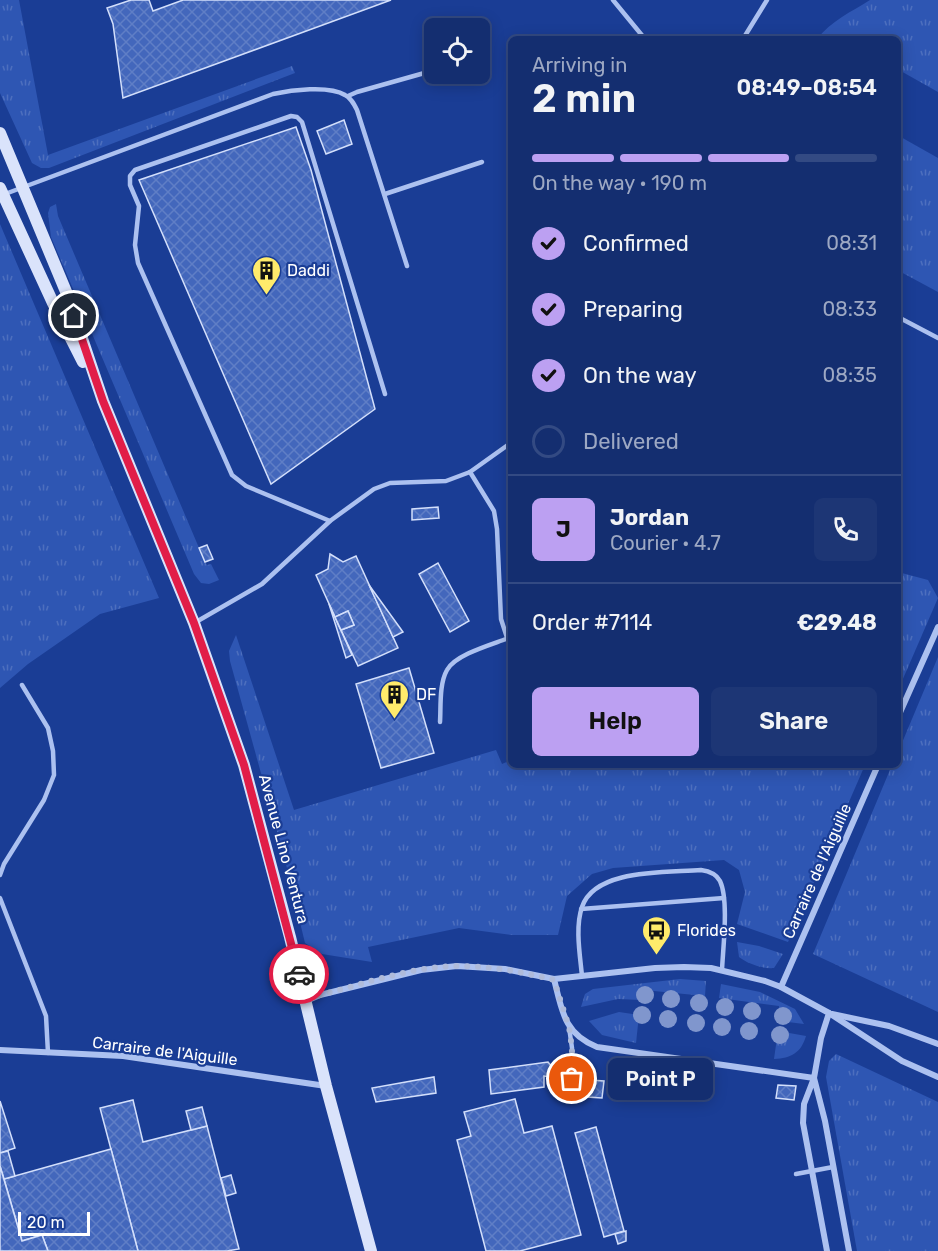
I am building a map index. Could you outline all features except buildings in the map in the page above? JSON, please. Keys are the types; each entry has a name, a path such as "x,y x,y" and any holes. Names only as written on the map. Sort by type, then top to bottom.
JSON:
{"main road":[{"name":"Avenue Lino Ventura","path":"0,134 67,294 103,401 194,623 244,765 370,1251"},
{"name":"Avenue Lino Ventura","path":"1,191 53,303 103,401"}],"street":[{"path":"901,710 938,627"},
{"name":"Carraire de l'Aiguille","path":"781,987 877,768"},
{"path":"305,1001 320,995 420,970 457,966 505,969 554,980 655,968 722,970 781,987 829,1013 902,1061 938,1077"},
{"path":"554,980 569,1027 578,1037 597,1047 814,1078"},
{"path":"829,1013 914,1033 938,1044"},
{"path":"827,1251 802,1112 814,1078 820,1038 829,1013"},
{"name":"Carraire de l'Aiguille","path":"0,1050 123,1056 326,1086"},
{"path":"814,1078 825,1120 849,1251"}],"lane":[{"path":"613,0 643,36"},
{"path":"745,36 767,0"},
{"path":"348,96 424,73"},
{"path":"1,191 23,187 273,94 298,89 333,91 348,96 357,110 407,266"},
{"path":"330,522 246,486 232,475 138,264 135,245 139,207 130,185 130,176 135,170 291,116 297,117 302,122 385,394"},
{"path":"385,194 482,162"},
{"path":"901,319 938,338"},
{"path":"194,623 262,584 330,522 374,489 390,483 446,481 470,472 508,445"},
{"path":"470,472 494,511 497,529 501,619 508,644"},
{"path":"440,722 443,681 447,670 455,660 506,639"},
{"path":"0,875 4,864 44,800 54,775 53,751 48,728 22,685"},
{"path":"582,976 581,909 586,898 598,886 617,878 701,870 710,871 720,880 723,898 722,970"},
{"path":"0,898 46,1016 48,1053"},
{"path":"581,909 723,898"},
{"path":"569,1027 572,1079"},
{"path":"796,1174 833,1167"}],"green space":[{"path":"0,0 19,0 48,155 292,66 295,73 49,168 41,168 32,163 0,93"},
{"path":"870,0 938,0 938,92 901,71 901,36 820,36 835,22"},
{"path":"901,137 938,158 938,292 901,272"},
{"path":"56,204 58,216 205,562 207,565 211,564 219,580 209,584 201,583 194,574 51,237 48,213 50,207"},
{"path":"0,224 159,598 100,614 28,664 0,688"},
{"path":"901,573 928,580 938,598 901,683"},
{"path":"236,635 294,810 496,750 502,764 508,761 508,768 864,768 788,942 737,924 745,892 739,870 724,860 613,868 592,874 567,896 558,935 511,935 459,928 368,947 372,962 322,954 305,943 229,651"},
{"path":"938,657 938,1012 813,954 891,768 901,768 901,745"},
{"path":"737,942 783,954 774,968 760,967 739,957"},
{"path":"680,979 706,981 705,996 644,990 641,1000 618,999 581,1007 585,994 593,989"},
{"path":"721,984 760,992 795,1009 804,1024 780,1021 779,1006 719,998"},
{"path":"619,1012 639,1015 636,1043 602,1035 589,1021"},
{"path":"778,1031 806,1036 795,1054 774,1059"},
{"path":"836,1054 938,1102 938,1251 857,1251 826,1077 829,1061"}],"way so far":[{"path":"299,974 305,1001 320,995 420,970 457,966 505,969 554,980 569,1027 572,1079"}],"place":[{"name":"Daddi","path":"266,296"},
{"name":"DF","path":"395,720"},
{"name":"Florides","path":"656,956"},
{"name":"Point P","path":"572,1079"}],"route":[{"path":"74,316 103,401 194,623 244,765 299,974"}]}
